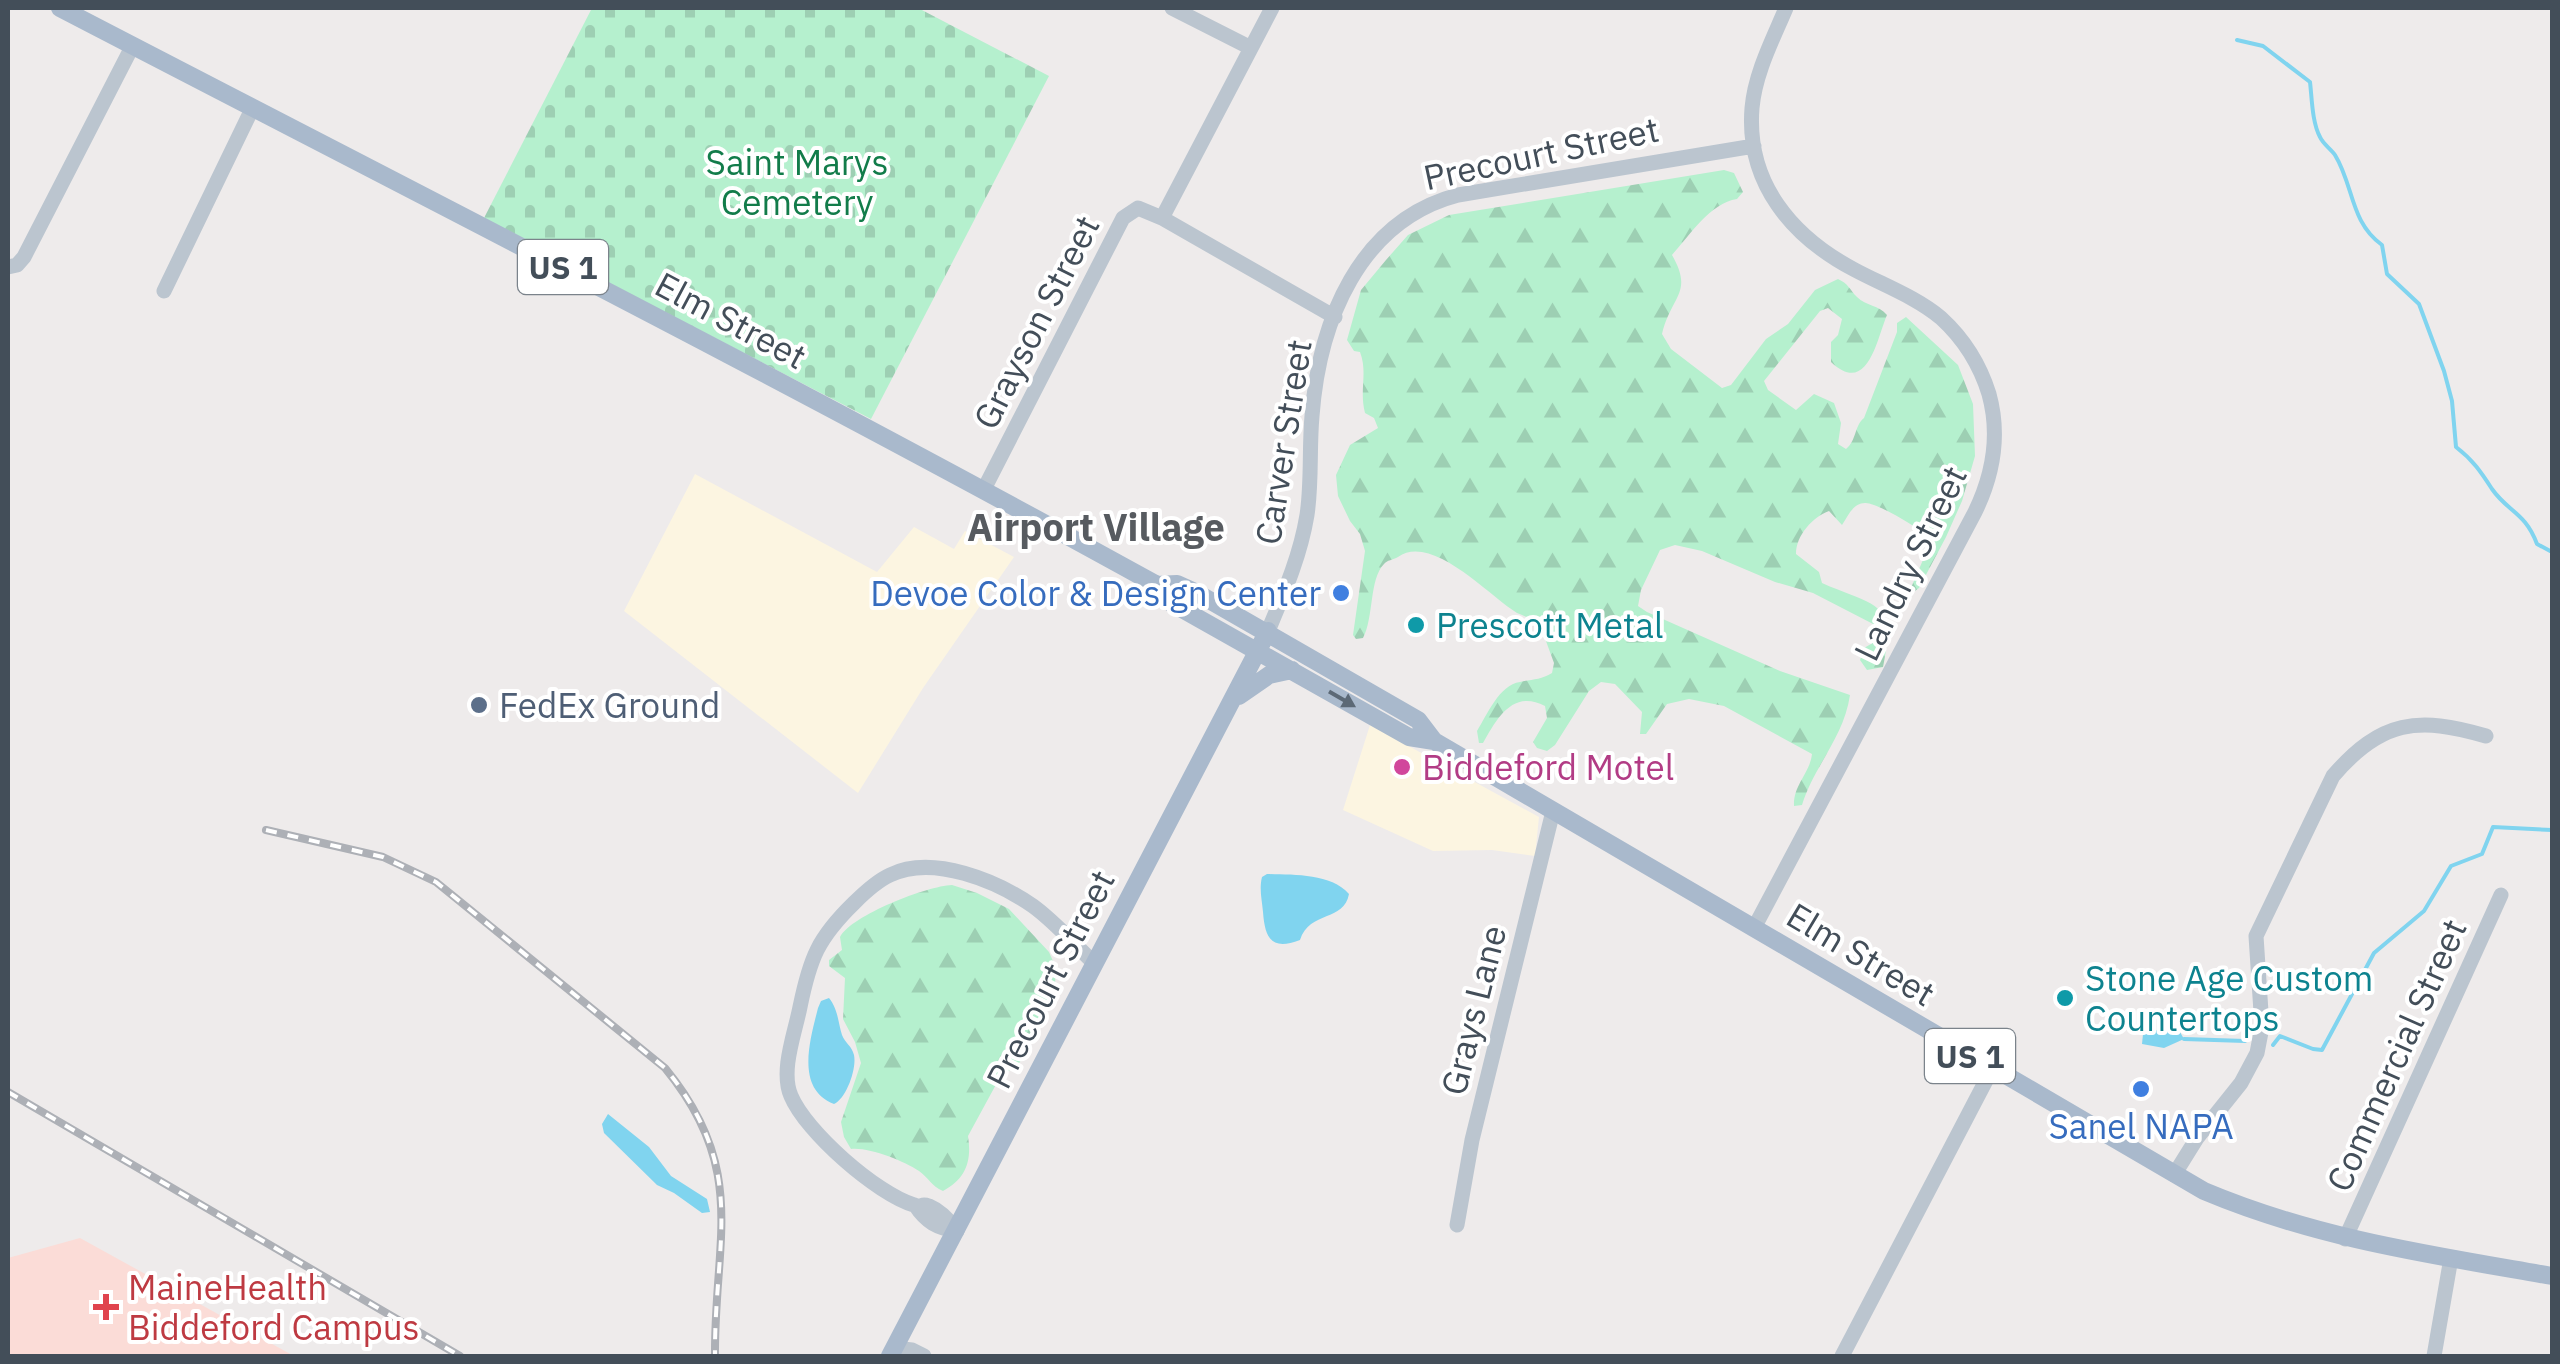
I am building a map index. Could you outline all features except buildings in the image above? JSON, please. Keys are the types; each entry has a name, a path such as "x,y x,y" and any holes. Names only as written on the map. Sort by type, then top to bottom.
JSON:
{"main road":[{"name":"Elm Street","path":"60,8 524,247 1157,585 1166,600 1409,737 1434,741 2174,1175 2257,1213 2345,1239 2552,1276"},
{"name":"Elm Street","path":"1157,585 1177,584 1268,631 1418,720 1434,741"},
{"name":"Precourt Street","path":"896,1354 1268,631"},
{"path":"1231,702 1260,679 1292,670"}],"street":[{"path":"1172,8 1251,48"},
{"path":"1272,8 1162,218 1335,317"},
{"name":"Landry Street","path":"1754,928 1980,502 1989,478 1994,435 1986,385 1963,342 1925,306 1830,256 1803,236 1784,217 1768,191 1754,146 1754,96 1786,8"},
{"path":"8,267 24,257 133,45"},
{"path":"164,291 253,108"},
{"name":"Precourt Street","path":"1335,317 1356,271 1374,244 1402,220 1428,205 1484,190 1754,146"},
{"name":"Grayson Street","path":"983,491 1123,218 1138,208 1162,218"},
{"name":"Carver Street","path":"1268,631 1304,532 1316,382 1335,317"},
{"path":"2174,1175 2196,1138 2252,1065 2262,1027 2256,936 2333,776 2348,758 2371,741 2406,726 2442,724 2486,736"},
{"name":"Grays Lane","path":"1458,1225 1466,1166 1553,811"},
{"path":"957,1231 939,1228 922,1217 914,1205 854,1168 802,1115 788,1090 788,1069 807,972 818,944 828,928 890,874 932,868 965,875 1018,897 1036,908 1094,963"},
{"name":"Commercial Street","path":"2345,1239 2501,895"},
{"path":"1842,1356 1992,1068"},
{"path":"2434,1356 2451,1258"},
{"path":"896,1354 912,1350 924,1356"}],"shaded area":[{"path":"695,474 877,572 914,527 954,549 965,531 1014,557 923,688 858,793 624,611"},
{"name":"Biddeford Motel","path":"1370,725 1539,817 1535,856 1492,850 1433,851 1343,810"},
{"name":"MaineHealth Biddeford Campus","path":"80,1238 294,1356 8,1356 8,1258"}],"green space":[{"name":"Saint Marys Cemetery","path":"592,8 918,8 1049,76 871,419 484,218"},
{"path":"1724,170 1734,173 1743,192 1709,213 1672,255 1681,287 1662,334 1671,349 1722,388 1731,385 1766,339 1788,324 1815,290 1838,279 1861,300 1887,315 1869,360 1854,373 1831,362 1831,342 1838,335 1842,319 1828,308 1820,311 1764,381 1768,390 1796,410 1814,394 1834,403 1841,423 1838,444 1846,449 1864,418 1897,323 1906,317 1958,365 1973,404 1975,456 1962,501 1919,588 1907,597 1932,539 1879,507 1857,505 1842,525 1829,511 1812,522 1799,540 1796,554 1819,572 1822,583 1869,602 1884,617 1887,645 1883,667 1867,670 1860,660 1864,648 1878,640 1877,626 1813,593 1775,582 1702,551 1675,545 1660,550 1641,590 1638,606 1647,612 1780,671 1850,695 1842,724 1802,805 1794,806 1812,754 1724,706 1689,699 1667,704 1646,734 1640,734 1642,712 1615,684 1601,682 1589,691 1555,745 1547,751 1533,742 1547,718 1545,706 1534,702 1524,701 1507,709 1483,743 1479,743 1477,731 1500,695 1513,684 1552,673 1554,663 1539,622 1517,613 1460,570 1427,553 1412,552 1384,564 1376,579 1363,638 1353,635 1365,551 1360,534 1338,496 1336,475 1350,445 1378,428 1374,418 1365,413 1360,352 1354,351 1347,340 1361,290 1408,235 1449,215"},
{"path":"952,885 1009,909 1049,952 1056,968 1054,1000 1033,1029 1020,1062 999,1079 968,1136 968,1161 962,1175 943,1191 905,1163 876,1152 851,1149 844,1137 841,1122 861,1063 843,1019 845,978 829,966 829,960 842,950 840,937 859,920 909,896"}],"water":[{"path":"1267,874 1322,879 1349,894 1341,909 1311,924 1300,940 1276,943 1268,935 1264,921 1261,886 1262,877"},
{"path":"829,998 854,1061 846,1090 834,1104 814,1087 808,1062 818,1008 821,1001"},
{"path":"2164,1028 2180,1032 2184,1039 2164,1048 2142,1044 2143,1034"},
{"path":"608,1114 649,1147 671,1176 707,1199 710,1212 702,1213 657,1185 604,1133 602,1124"}],"waterway":[{"path":"2237,40 2263,46 2310,82 2317,131 2341,167 2358,215 2382,245 2387,274 2419,304 2452,401 2456,447 2522,519 2537,544 2552,552"},
{"path":"2273,1045 2280,1036 2322,1050 2374,953 2424,911 2451,866 2482,854 2493,827 2552,830"},
{"path":"2184,1039 2245,1041"}],"railway":[{"path":"266,830 383,857 436,882 665,1068 691,1105 708,1140 717,1173 721,1241 715,1356"},
{"path":"8,1092 460,1356"}],"place":[{"name":"Devoe Color & Design Center","path":"1341,593"},
{"name":"Prescott Metal","path":"1416,625"},
{"name":"FedEx Ground","path":"479,705"},
{"name":"Biddeford Motel","path":"1402,767"},
{"name":"Stone Age Custom Countertops","path":"2065,998"},
{"name":"Sanel NAPA","path":"2141,1089"},
{"name":"MaineHealth Biddeford Campus","path":"106,1307"}],"district":[{"name":"Airport Village","path":"1096,526"}]}
